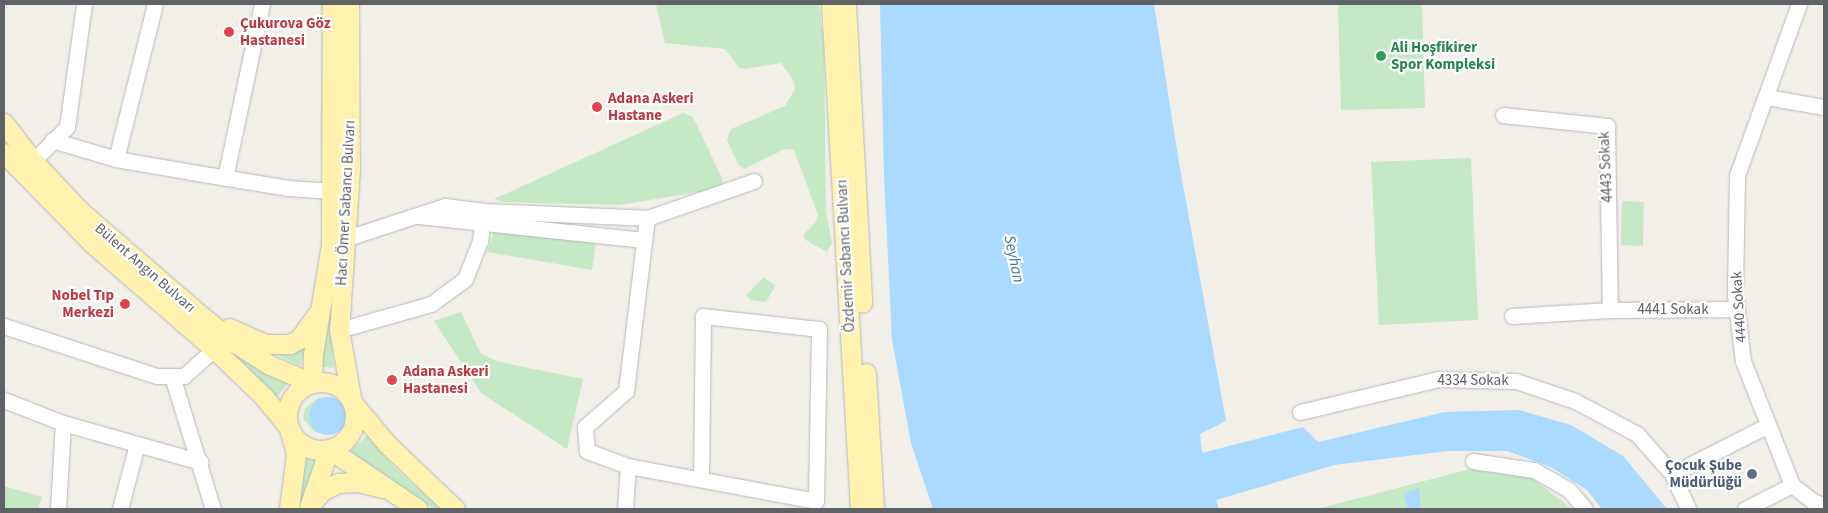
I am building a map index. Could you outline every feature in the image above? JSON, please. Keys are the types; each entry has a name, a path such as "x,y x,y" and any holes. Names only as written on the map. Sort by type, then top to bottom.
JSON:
{"main road":[{"name":"Hacı Ömer Sabancı Bulvarı","path":"332,4 333,191 339,241 339,330 352,402"},
{"name":"Hacı Ömer Sabancı Bulvarı","path":"312,383 313,354 322,305 339,241 350,160 349,4"},
{"name":"Özdemir Sabancı Bulvarı","path":"831,4 860,509"},
{"name":"Özdemir Sabancı Bulvarı","path":"846,4 874,509"},
{"name":"Bülent Angın Bulvarı","path":"4,123 33,161 80,211 198,314 256,356 312,383"},
{"name":"Bülent Angın Bulvarı","path":"4,153 86,238 214,349 264,397 289,428"},
{"path":"198,314 266,344 290,344 307,329 322,305"},
{"path":"288,509 296,454 289,428 288,412 293,397 312,383 335,385 352,402 387,444 455,509"},
{"path":"309,508 329,449 349,435 355,419 352,402"},
{"path":"289,428 302,444 312,449 329,449 393,490 418,509"},
{"path":"309,508 322,491 338,482 358,482 393,490"}],"street":[{"path":"33,161 67,127 84,4"},
{"path":"116,159 155,4"},
{"path":"225,178 262,4"},
{"name":"4440 Sokak","path":"1792,486 1743,361 1737,309 1737,175 1800,4"},
{"path":"1767,97 1824,107"},
{"name":"4443 Sokak","path":"1503,115 1607,126 1610,310"},
{"path":"52,140 116,159 225,178 333,191"},
{"path":"482,217 647,218 754,181"},
{"path":"339,241 445,206 482,217 644,240"},
{"path":"339,330 431,304 465,279 480,242 482,217"},
{"path":"647,218 626,391 585,427 587,451 628,466 816,501 819,329 703,316 701,479"},
{"name":"4441 Sokak","path":"1512,316 1610,310 1737,309"},
{"path":"4,326 157,376 184,376 214,349"},
{"path":"172,376 201,462 213,509"},
{"name":"4334 Sokak","path":"1300,412 1438,380 1516,380 1575,401 1637,434 1672,474 1688,509"},
{"path":"4,400 63,423 201,462"},
{"path":"58,509 63,423"},
{"path":"1672,474 1768,425"},
{"path":"120,509 137,444"},
{"path":"1473,461 1534,470 1569,490 1585,509"},
{"path":"625,509 628,466"},
{"path":"1745,509 1792,486 1819,503"}],"green space":[{"path":"656,4 819,4 824,45 826,212 832,243 827,252 804,239 804,234 815,223 818,215 794,150 785,149 744,169 738,164 727,140 731,129 785,106 795,89 794,81 781,63 744,69 739,68 725,49 665,43"},
{"name":"Ali Hoşfikirer Spor Kompleksi","path":"1338,4 1422,4 1425,108 1341,110"},
{"path":"683,113 693,117 722,178 723,183 717,189 619,205 505,202 494,199"},
{"path":"4,133 289,382 276,398"},
{"path":"1471,158 1478,320 1379,325 1371,162"},
{"path":"1622,201 1644,202 1643,246 1621,245"},
{"path":"495,227 596,242 592,270 487,252"},
{"path":"334,254 331,328 334,368 317,366"},
{"path":"764,277 775,286 766,302 751,300 746,295"},
{"path":"461,312 481,354 500,362 583,379 567,449 481,393 434,321"},
{"path":"310,331 300,366 264,348"},
{"path":"318,398 329,399 326,433 314,432 303,419 305,408"},
{"path":"368,435 396,469 442,509 434,509 349,452"},
{"path":"305,458 317,461 299,509 295,509"},
{"path":"1474,468 1525,473 1572,509 1317,509"},
{"path":"4,486 42,497 38,509 4,509"}],"water":[{"name":"Seyhan","path":"880,4 1154,4 1179,163 1226,421 1200,434 1202,453 1303,427 1318,442 1445,412 1519,410 1571,425 1623,456 1667,509 1602,509 1587,490 1551,467 1507,451 1448,451 1334,465 1216,500 1219,509 933,509 911,443 892,340 884,176"},
{"path":"328,397 341,403 347,416 341,429 328,435 315,429 309,416 315,403"},
{"path":"1419,488 1421,509 1408,509 1404,494"}],"place":[{"name":"Çukurova Göz Hastanesi","path":"229,32"},
{"name":"Ali Hoşfikirer Spor Kompleksi","path":"1381,56"},
{"name":"Adana Askeri Hastane","path":"597,107"},
{"name":"Nobel Tıp Merkezi","path":"125,304"},
{"name":"Adana Askeri Hastanesi","path":"392,380"},
{"name":"Çocuk Şube Müdürlüğü","path":"1752,474"}]}
